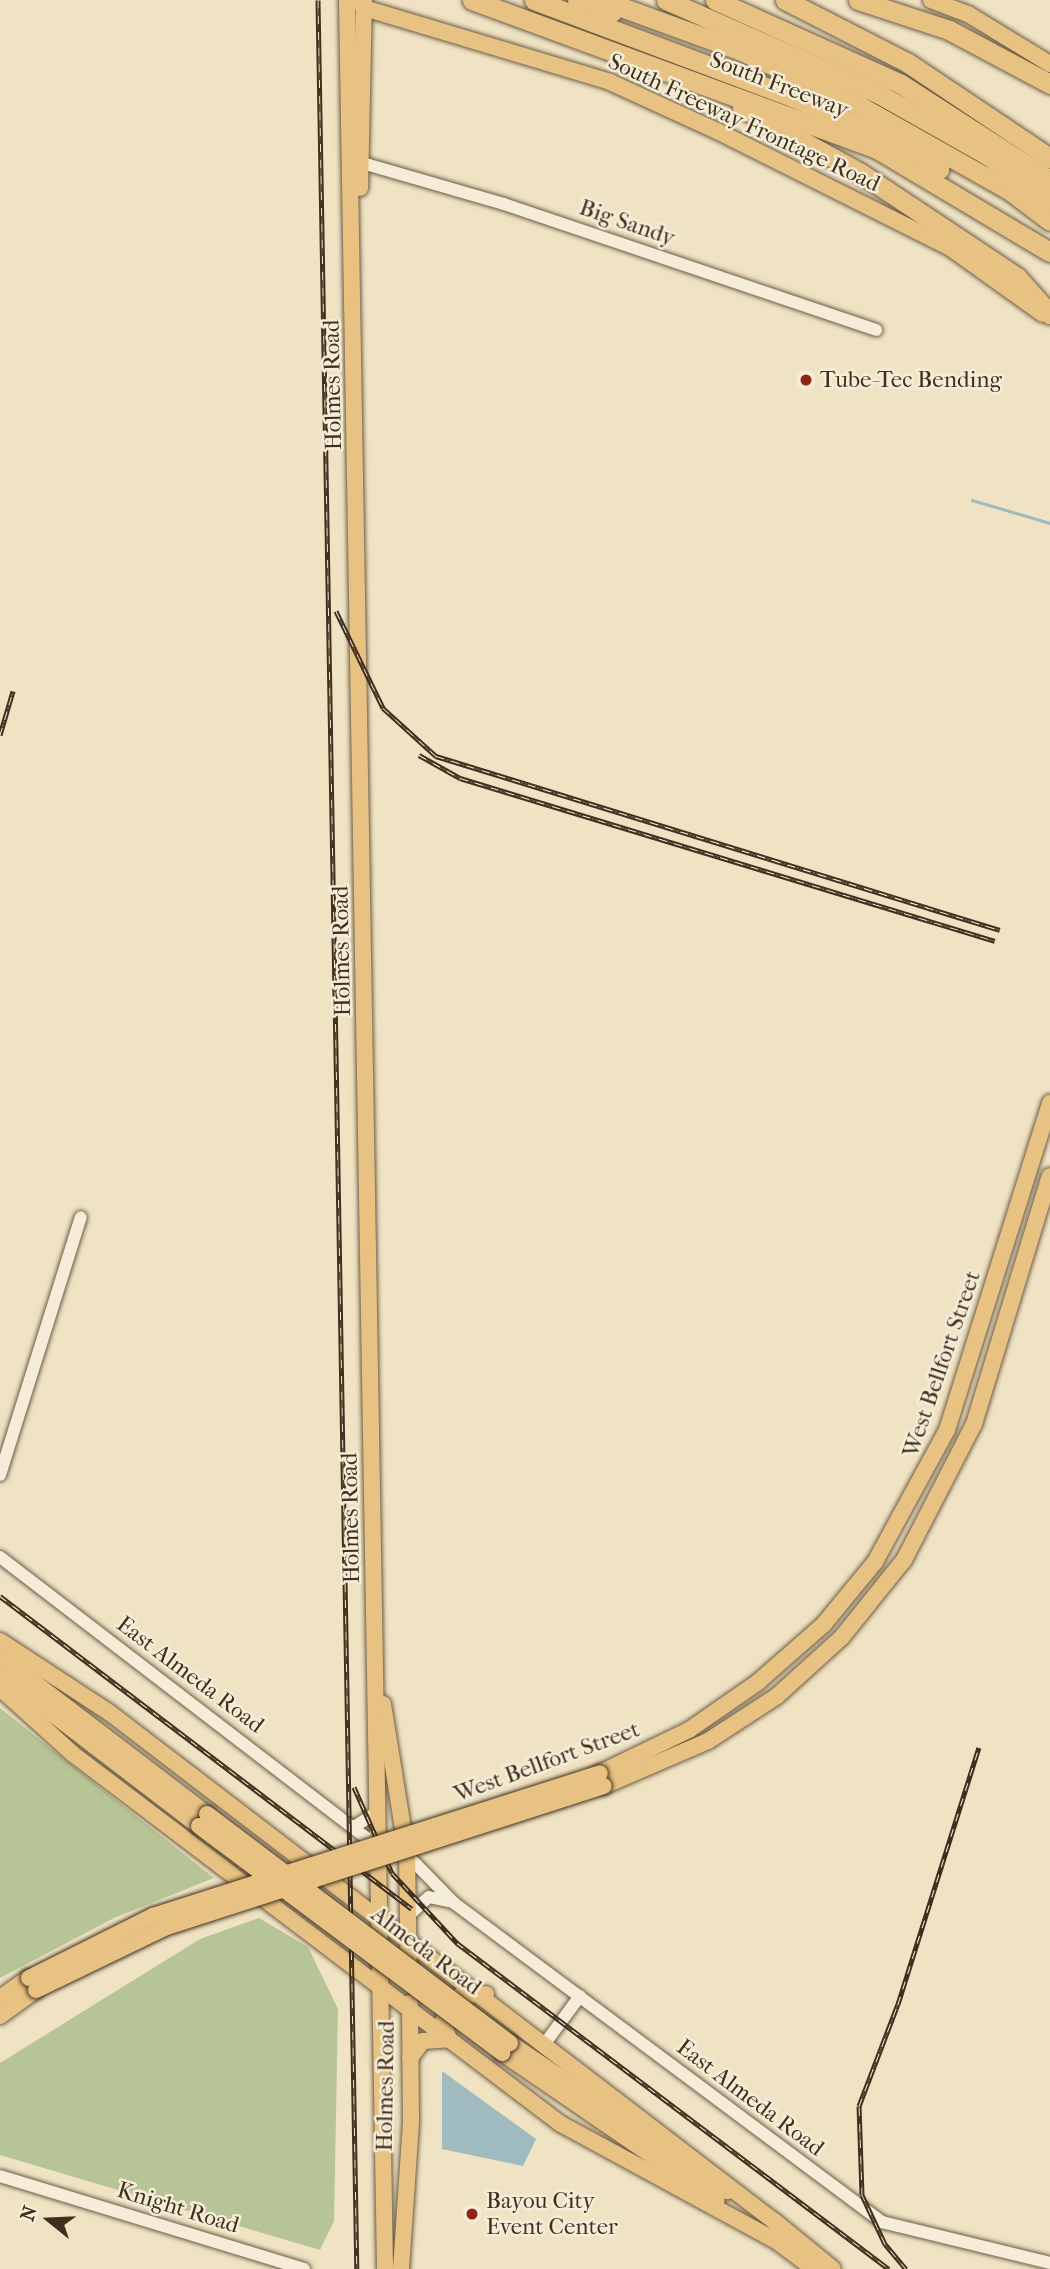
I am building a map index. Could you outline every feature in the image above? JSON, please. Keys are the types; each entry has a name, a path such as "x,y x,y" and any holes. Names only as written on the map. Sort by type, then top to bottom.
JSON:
{"highway":[{"name":"South Freeway","path":"472,0 877,149 1050,252"},
{"path":"534,0 887,138 1050,240"},
{"path":"577,0 739,50"},
{"path":"602,0 739,50 896,124 1050,221"},
{"path":"644,0 728,29"},
{"path":"666,0 879,94 988,155 1050,200"},
{"path":"715,0 901,84 1050,180"},
{"path":"785,0 908,63 1050,158"},
{"path":"858,0 949,30 1050,84"},
{"path":"633,57 798,134 1017,277 1050,313"}],"main road":[{"name":"Holmes Road","path":"347,0 355,249 385,2269"},
{"path":"930,0 968,14 1050,64"},
{"name":"Holmes Road","path":"355,249 362,163 362,3"},
{"name":"South Freeway Frontage Road","path":"362,3 610,82 718,131 949,247 1050,320"},
{"name":"West Bellfort Street","path":"602,1779 689,1730 758,1682 824,1623 875,1562 947,1430 1049,1106"},
{"name":"West Bellfort Street","path":"0,1998 32,1984 153,1916 602,1779 708,1741 777,1696 842,1637 893,1575 934,1510 974,1424 1050,1176"},
{"path":"875,1562 893,1575"},
{"path":"0,1641 110,1713 486,1994 779,2225"},
{"name":"Holmes Road","path":"376,1653 407,1854 410,1914 410,2059 401,2269"},
{"name":"Almeda Road","path":"0,1656 203,1820"},
{"name":"Almeda Road","path":"0,1674 203,1820 506,2048 814,2269"},
{"path":"0,1688 73,1754 583,2139 778,2242"},
{"path":"211,1859 244,1814"},
{"path":"347,1892 365,1888 380,1871"},
{"name":"West Bellfort Street","path":"0,2016 32,1984"},
{"path":"449,2039 443,2022 449,2004 461,1995 486,1994"},
{"path":"410,2059 423,2041 449,2039"},
{"name":"Almeda Road","path":"506,2048 779,2225 833,2269"},
{"path":"384,2241 392,2269"}],"street":[{"name":"Big Sandy","path":"362,163 504,204 876,330"},
{"path":"0,1475 81,1217"},
{"name":"East Almeda Road","path":"0,1557 380,1849"},
{"path":"354,1827 377,1812"},
{"name":"East Almeda Road","path":"407,1854 454,1903 882,2222 1050,2263"},
{"path":"410,1914 429,1897 454,1903"},
{"path":"546,2042 580,1996"},
{"name":"Knight Road","path":"0,2176 304,2269"}],"green space":[{"path":"0,1708 214,1878 114,1918 0,1978"},
{"path":"259,1918 308,1947 338,2009 334,2221 320,2250 0,2155 0,2063 200,1939"}],"water":[{"path":"442,2071 536,2139 523,2166 442,2149"}],"waterway":[{"path":"972,500 1050,523"}],"railway":[{"path":"318,0 357,2269"},
{"path":"336,611 383,708 436,756 1000,930"},
{"path":"0,735 13,691"},
{"path":"419,755 460,778 995,941"},
{"path":"0,1596 412,1909"},
{"path":"906,2269 885,2244 862,2195 859,2106 898,2004 979,1747"},
{"path":"354,1787 392,1873 457,1943 889,2269"}],"place":[{"name":"Tube-Tec Bending","path":"806,380"},
{"name":"Bayou City Event Center","path":"472,2214"}]}
